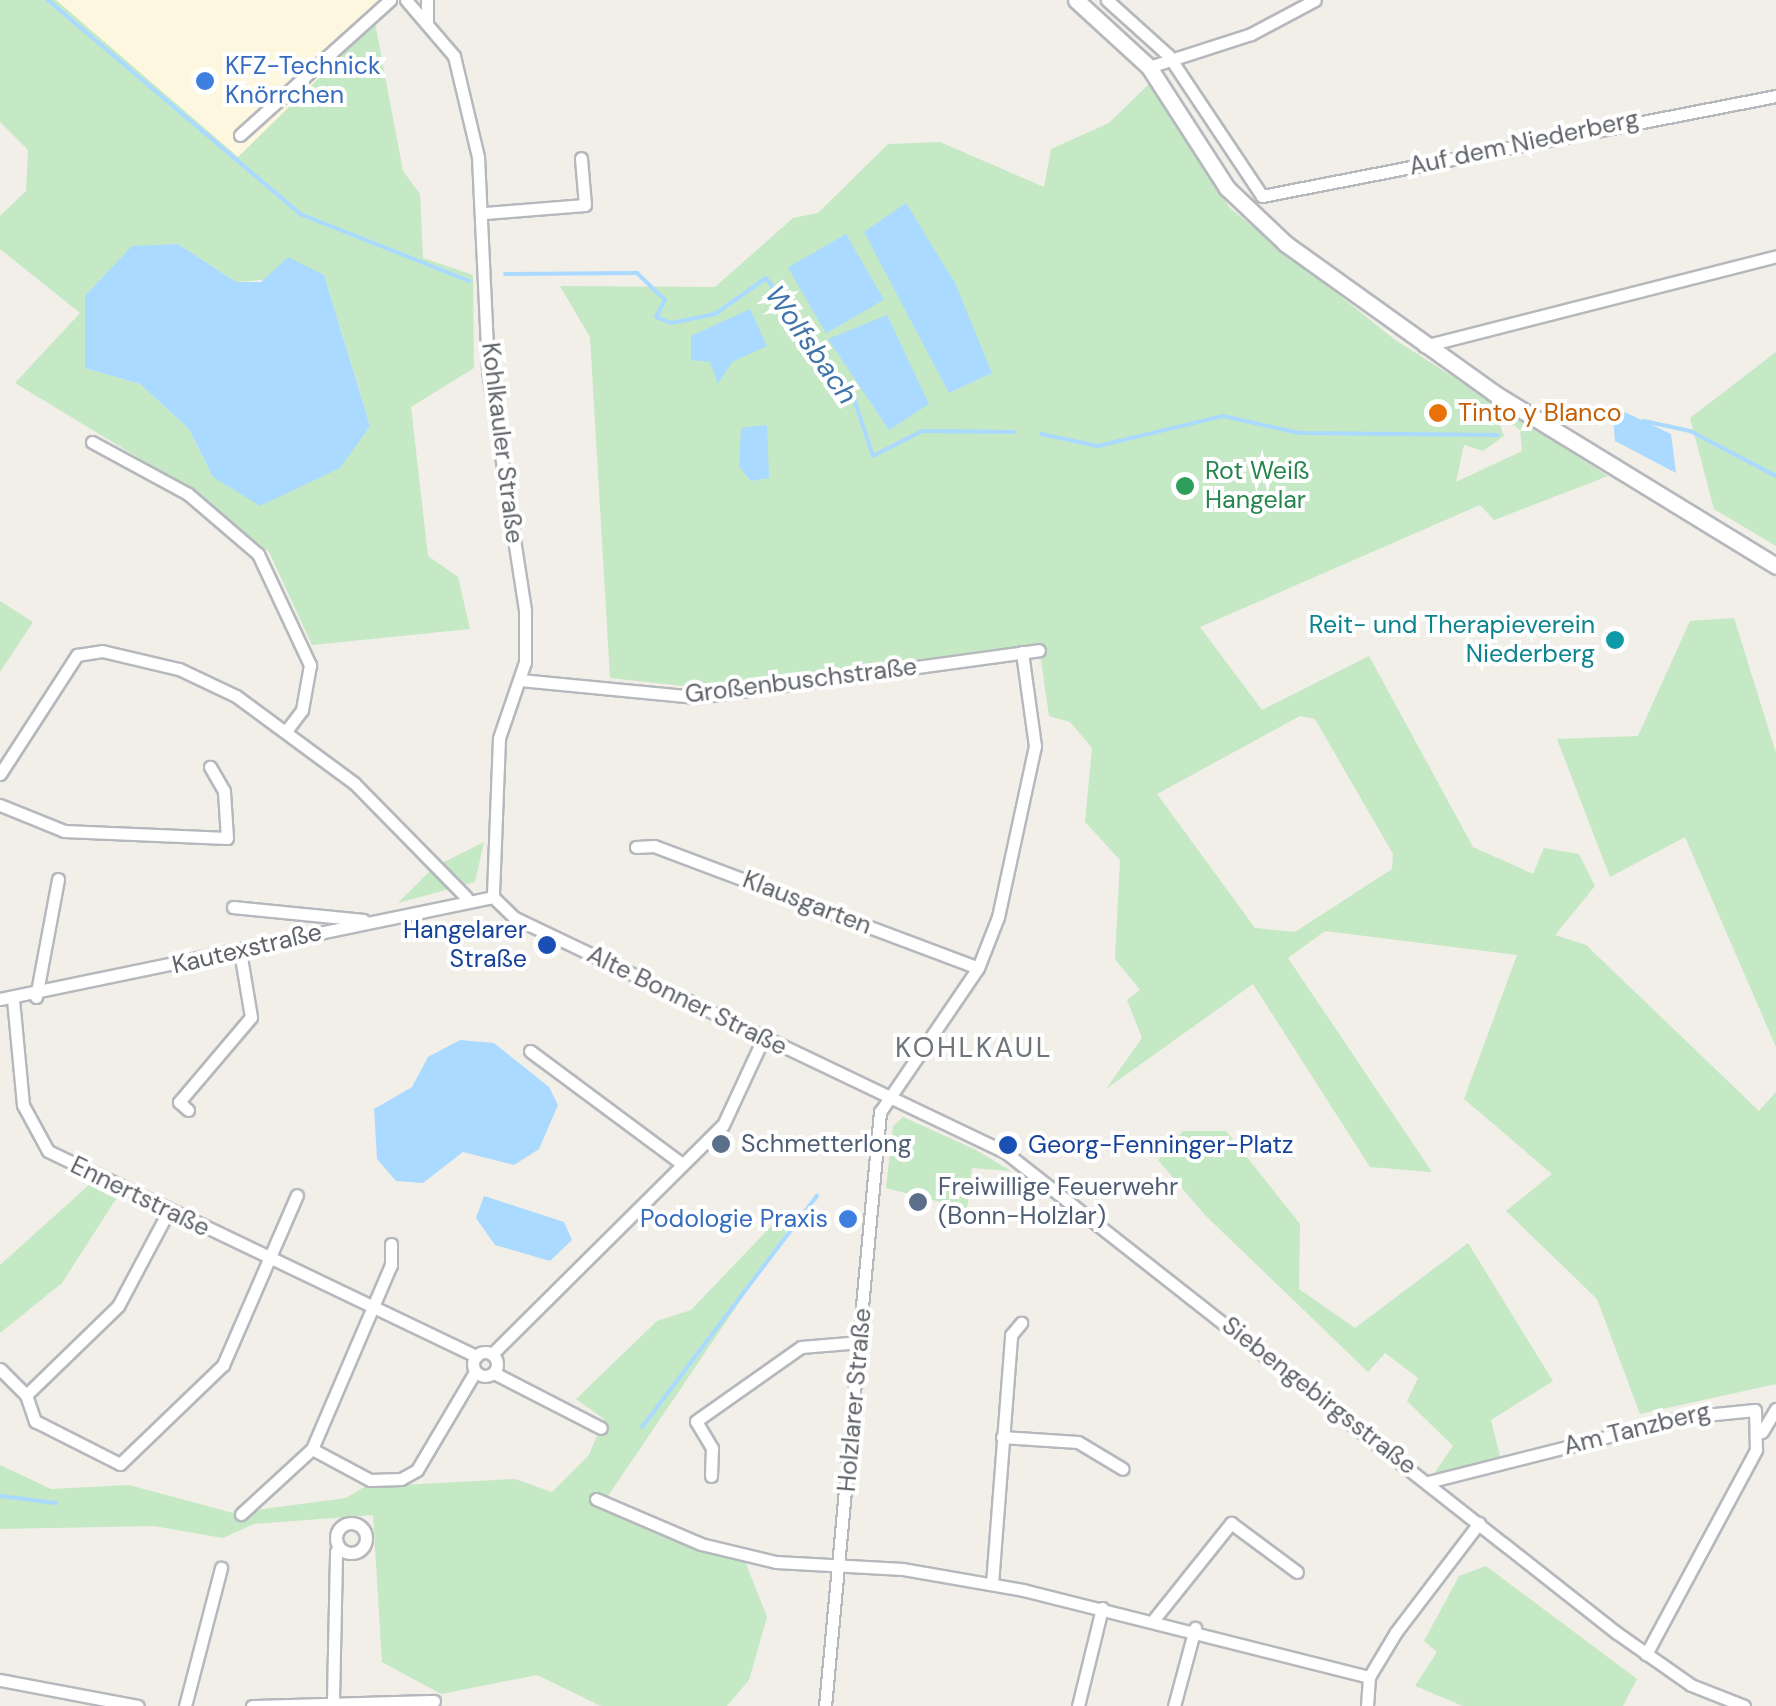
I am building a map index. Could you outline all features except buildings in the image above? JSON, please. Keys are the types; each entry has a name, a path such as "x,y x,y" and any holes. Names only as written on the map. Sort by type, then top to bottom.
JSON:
{"street":[{"path":"240,135 390,0"},
{"name":"Kohlkauler Straße","path":"406,0 427,22 461,78 485,213 488,371 526,611 521,676"},
{"path":"427,0 427,22"},
{"path":"1076,0 1150,67 1246,210 1424,346 1776,566"},
{"path":"1107,0 1168,55"},
{"path":"1150,67 1168,55 1251,34 1314,0"},
{"name":"Auf dem Niederberg","path":"1168,55 1244,182 1274,196 1776,96"},
{"path":"485,213 585,205 581,158"},
{"path":"1424,346 1776,256"},
{"path":"92,442 188,494 258,554 311,669 302,710 286,732"},
{"name":"Großenbuschstraße","path":"521,676 698,697 1039,650"},
{"path":"0,774 77,655 102,651 179,669 286,732 354,784 466,897"},
{"path":"888,1096 978,968 1034,746 1022,652"},
{"path":"493,897 499,738 521,676"},
{"path":"0,805 64,831 227,838 224,791 210,767"},
{"name":"Klausgarten","path":"636,847 654,846 978,968"},
{"path":"36,997 58,879"},
{"name":"Kautexstraße","path":"6,999 36,997 466,897 493,897"},
{"name":"Alte Bonner Straße","path":"493,897 515,918 888,1096"},
{"path":"232,907 370,920"},
{"path":"188,1110 179,1102 251,1017 240,951"},
{"name":"Ennertstraße","path":"6,999 24,1104 37,1140 168,1212 476,1356"},
{"path":"312,1449 370,1480 401,1479 417,1470 475,1372 476,1356 492,1354 723,1124 763,1039"},
{"path":"530,1050 680,1163"},
{"name":"Holzlarer Straße","path":"825,1706 888,1096"},
{"name":"Siebengebirgsstraße","path":"888,1096 1005,1152 1646,1654 1744,1706"},
{"path":"0,1369 26,1395 35,1421 109,1461 130,1462 223,1365 297,1195"},
{"path":"26,1395 118,1306 168,1212"},
{"path":"241,1514 312,1449 374,1306 391,1244"},
{"path":"992,1584 1011,1336 1021,1324"},
{"path":"711,1476 712,1448 696,1421 801,1347 861,1342"},
{"path":"492,1354 494,1373"},
{"path":"475,1372 494,1373 602,1428"},
{"name":"Am Tanzberg","path":"1428,1482 1722,1409 1755,1410 1762,1432"},
{"path":"1646,1654 1776,1409"},
{"path":"1002,1437 1078,1442 1123,1469"},
{"path":"596,1499 701,1544 776,1562 839,1563 992,1584 1155,1618 1369,1677"},
{"path":"1155,1618 1231,1522 1297,1572"},
{"path":"1367,1706 1369,1677 1479,1523"},
{"path":"333,1699 336,1551"},
{"path":"184,1706 220,1568"},
{"path":"1078,1706 1102,1608"},
{"path":"1174,1706 1194,1628"},
{"path":"0,1680 83,1703 138,1706"},
{"path":"252,1706 333,1699 434,1701"}],"shaded area":[{"path":"56,0 400,0 238,157"}],"green space":[{"path":"0,0 56,0 238,157 375,23 403,171 420,194 423,258 473,275 474,368 411,407 428,556 458,577 470,629 312,645 269,552 195,492 15,383 80,313 0,249 0,216 26,191 28,150 0,122","holes":["178,244 236,282 324,275 370,426 213,477 189,429 140,384 85,368 85,296 132,247"]},
{"path":"1149,84 1230,208 1394,339 1608,476 1494,520 1480,505 1200,627 1262,710 1369,656 1473,847 1533,874 1544,848 1579,854 1595,886 1555,935 1586,945 1759,1111 1776,1092 1776,1384 1640,1414 1597,1299 1506,1211 1552,1174 1464,1099 1517,955 1325,931 1288,958 1432,1172 1370,1167 1253,984 1106,1089 1142,1038 1127,1000 1140,990 1115,959 1120,860 1085,822 1092,748 1070,722 1049,716 1039,646 693,687 610,678 590,337 560,286 715,287 793,218 818,213 888,144 940,142 1044,187 1051,149 1109,123","holes":["912,316 992,373 949,393","1495,411 1520,430 1522,451 1456,482 1464,445 1483,451 1504,436","1300,716 1315,719 1393,854 1392,869 1295,932 1255,928 1157,794"]},
{"path":"1776,352 1776,546 1714,509 1690,418"},
{"path":"0,601 33,622 0,672"},
{"path":"1734,618 1776,753 1776,1047 1685,837 1610,877 1557,739 1638,736 1690,621"},
{"path":"484,842 475,882 398,903 434,867"},
{"name":"Georg-Fenninger-Platz","path":"903,1117 974,1149 1011,1171 972,1168 967,1209 886,1188 893,1126"},
{"path":"1183,1131 1226,1131 1300,1224 1299,1289 1355,1328 1468,1243 1553,1381 1491,1420 1500,1457 1433,1475 1453,1446 1407,1401 1418,1378 1385,1353 1368,1372 1205,1215 1158,1160"},
{"path":"89,1185 116,1199 62,1283 0,1333 0,1265"},
{"path":"779,1218 786,1233 608,1496 743,1556 767,1617 749,1680 727,1706 601,1706 537,1675 441,1694 382,1662 373,1515 254,1524 223,1538 154,1526 0,1529 0,1465 51,1489 129,1485 233,1513 346,1498 364,1487 515,1479 552,1492 589,1455 604,1419 576,1399 657,1321 691,1310"},
{"path":"1486,1566 1637,1679 1623,1706 1463,1706 1415,1686 1437,1652 1424,1641 1459,1576"}],"water":[{"path":"906,203 955,283 992,373 949,393 864,232"},
{"path":"846,234 884,300 826,333 788,268"},
{"path":"178,244 236,282 261,282 288,257 324,275 370,426 340,468 260,506 213,477 189,429 140,384 85,368 85,296 132,246"},
{"path":"750,309 767,346 732,362 718,384 710,362 691,360 691,336"},
{"path":"887,315 929,404 889,430 828,339"},
{"path":"1612,406 1671,434 1676,473 1615,441"},
{"path":"767,425 769,478 751,481 739,467 741,428"},
{"path":"460,1040 494,1043 549,1087 558,1105 539,1149 514,1165 463,1152 423,1183 396,1181 377,1159 374,1109 412,1087 428,1057"},
{"path":"484,1196 564,1222 572,1240 550,1261 495,1245 476,1218"}],"waterway":[{"name":"Wolfsbach","path":"48,0 300,214 469,281"},
{"name":"Wolfsbach","path":"505,274 637,273 665,300 656,317 671,323 715,314 766,278 854,399 873,456 922,431 1014,432"},
{"name":"Wolfsbach","path":"1041,434 1098,446 1223,416 1299,433 1498,435"},
{"name":"Wolfsbach","path":"1644,421 1690,431 1776,476"},
{"path":"642,1427 817,1196"},
{"path":"0,1496 56,1503"}],"place":[{"name":"KFZ-Technick Knörrchen","path":"205,81"},
{"name":"Tinto y Blanco","path":"1438,413"},
{"name":"Rot Weiß Hangelar","path":"1185,486"},
{"name":"Reit- und Therapieverein Niederberg","path":"1615,640"},
{"name":"Hangelarer Straße","path":"547,945"},
{"name":"Schmetterlong","path":"721,1144"},
{"name":"Georg-Fenninger-Platz","path":"1008,1145"},
{"name":"Freiwillige Feuerwehr (Bonn-Holzlar)","path":"918,1202"},
{"name":"Podologie Praxis","path":"848,1219"}],"district":[{"name":"KOHLKAUL","path":"974,1048"}]}
